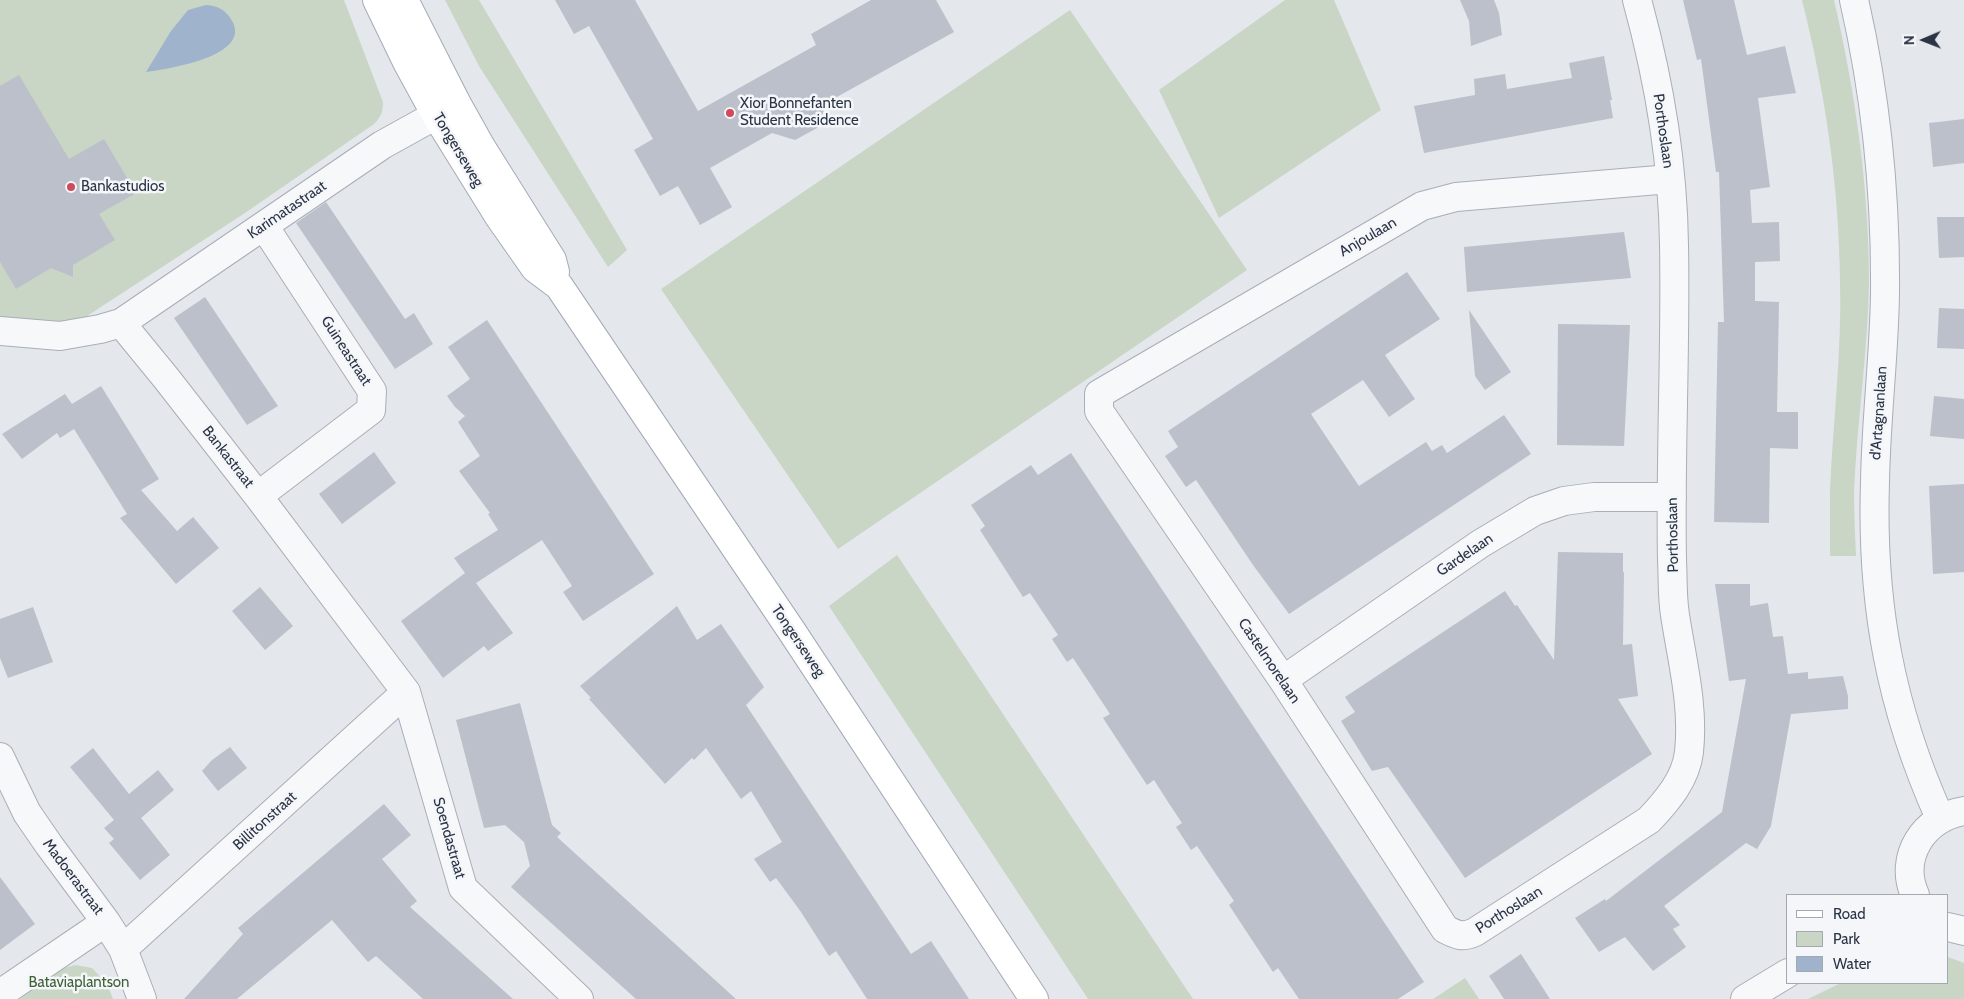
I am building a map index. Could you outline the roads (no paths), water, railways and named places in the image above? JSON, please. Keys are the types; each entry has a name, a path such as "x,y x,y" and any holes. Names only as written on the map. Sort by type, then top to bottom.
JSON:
{"main road":[{"name":"Tongerseweg","path":"377,0 407,62 509,193 552,260 559,286 785,621 1034,999"},
{"name":"Tongerseweg","path":"404,0 446,110"}],"street":[{"name":"Porthoslaan","path":"1444,929 1458,936 1466,936 1475,932 1649,820 1667,802 1680,779 1688,755 1690,729 1689,695 1674,612 1672,497 1674,244 1670,179 1662,113 1649,45 1637,0"},
{"name":"d'Artagnanlaan","path":"1854,0 1872,89 1884,232 1883,355 1874,480 1875,562 1878,602 1890,671 1914,755 1952,815"},
{"name":"Karimatastraat","path":"121,323 382,145 446,110"},
{"name":"Anjoulaan","path":"1099,394 1422,206 1456,197 1670,179"},
{"name":"Guineastraat","path":"258,496 371,410 372,391 264,226"},
{"path":"0,331 60,336 121,323"},
{"name":"Bankastraat","path":"121,323 258,496 406,692"},
{"name":"Castelmorelaan","path":"1099,394 1099,411 1283,680 1444,929"},
{"name":"Gardelaan","path":"1283,680 1480,544 1535,511 1564,501 1594,497 1672,497"},
{"name":"Billitonstraat","path":"123,949 406,692"},
{"name":"Soendastraat","path":"406,692 464,888 579,999"},
{"name":"Madoerastraat","path":"2,767 27,813 48,845 106,922 123,949 142,999"},
{"path":"1914,894 1911,887 1909,871 1911,855 1918,840 1927,828 1952,815"},
{"path":"0,994 106,922"},
{"path":"1949,927 1964,931"},
{"path":"1745,999 1786,974"}],"water":[{"path":"206,5 220,9 231,19 235,32 231,42 220,51 188,64 146,72 171,31 188,10"}],"place":[{"name":"Xior Bonnefanten Student Residence","path":"730,113"},
{"name":"Bankastudios","path":"71,187"}],"park label":[{"name":"Bataviaplantson","path":"79,983"}]}
